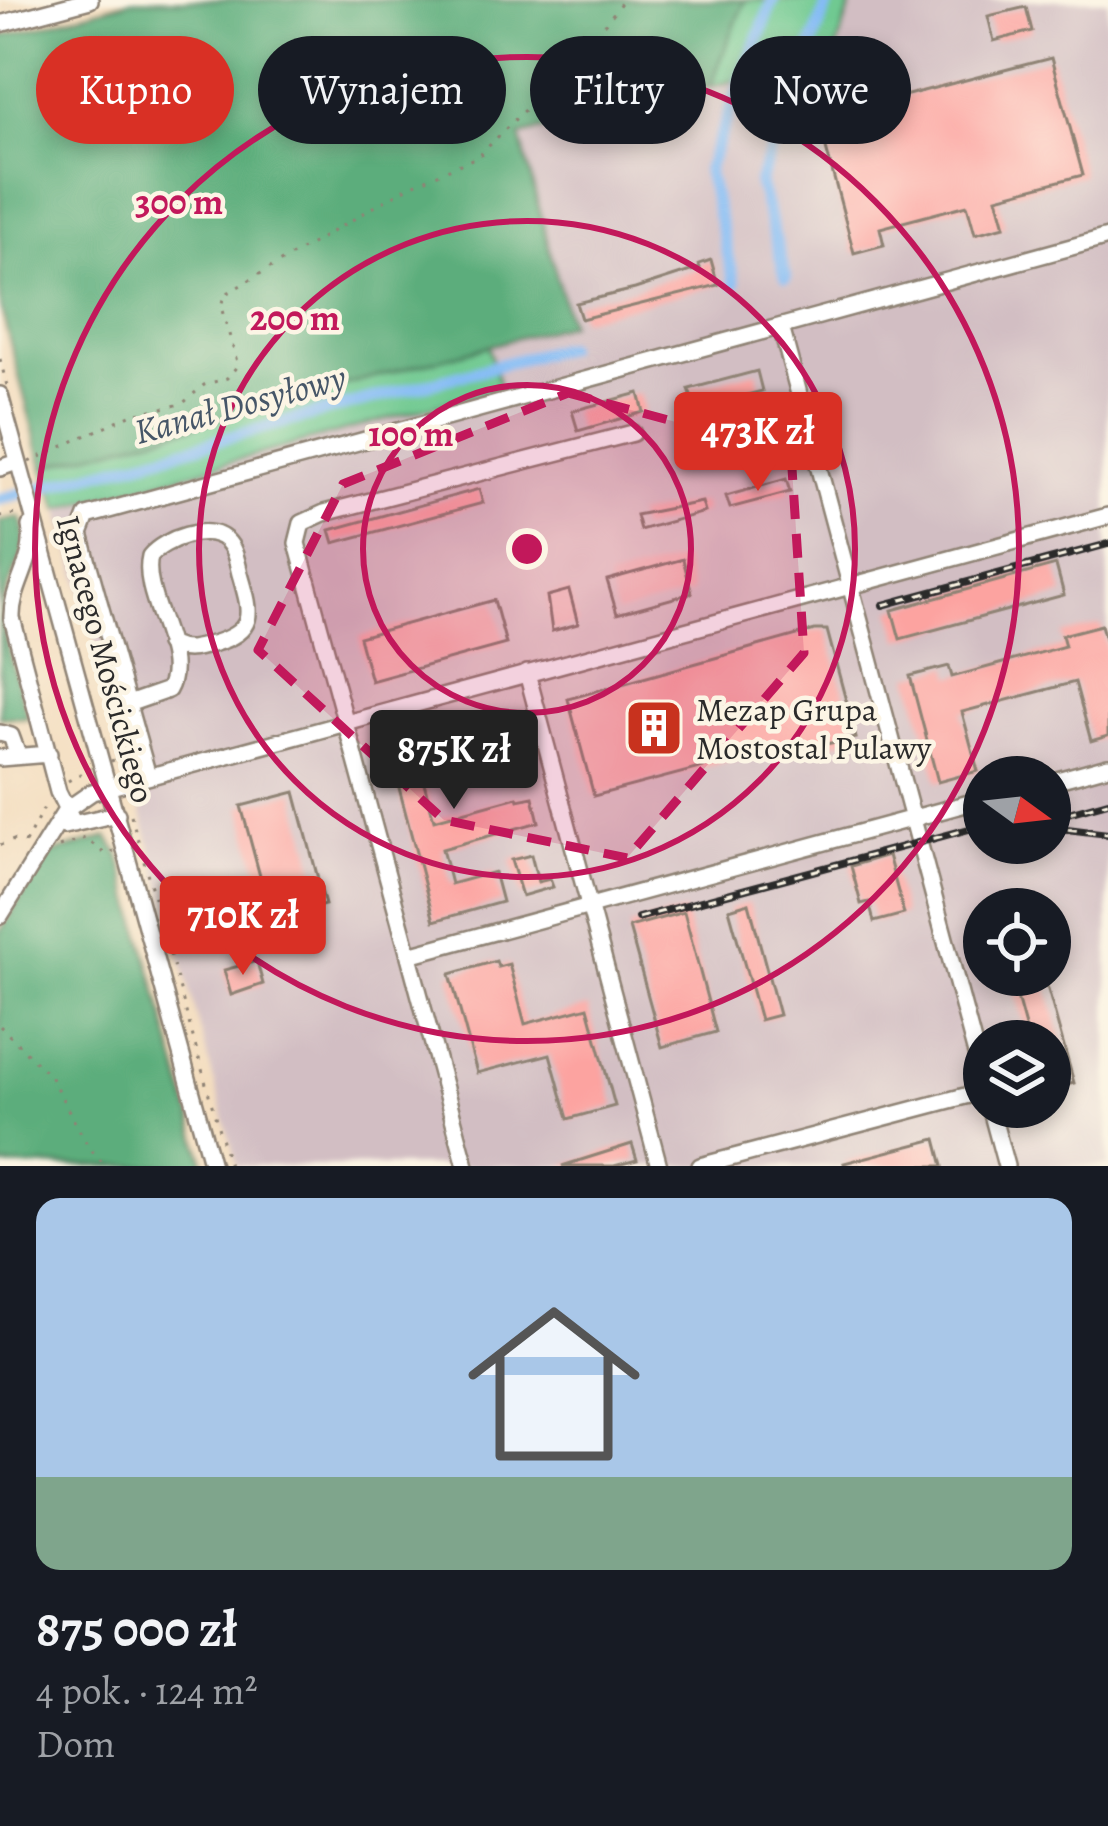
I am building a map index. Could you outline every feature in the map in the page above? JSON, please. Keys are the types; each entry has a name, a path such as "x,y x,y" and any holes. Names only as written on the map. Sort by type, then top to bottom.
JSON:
{"street":[{"path":"0,24 90,0"},
{"path":"148,776 80,534 87,517 1108,237"},
{"path":"781,327 966,1020"},
{"name":"Ignacego Mościckiego","path":"0,395 15,465 51,576 108,787 123,813 212,1166"},
{"path":"466,1166 297,542 302,523 324,513 633,433"},
{"name":"Ignacego Mościckiego","path":"29,509 33,541 13,600 12,618 70,817"},
{"path":"70,817 77,799 108,787 1108,516"},
{"path":"128,704 168,690 174,681 174,665 168,644 148,573 150,556 174,540 205,532 222,537 234,550 249,608 248,622 236,636 190,651 168,644"},
{"path":"24,571 40,568 51,576"},
{"path":"527,673 658,1166"},
{"path":"0,733 11,736 9,757 49,754"},
{"path":"1071,776 1108,766"},
{"path":"409,955 963,805"},
{"path":"0,916 34,846 55,828 70,817 123,813"},
{"path":"700,1166 963,1094"},
{"path":"996,1128 1006,1166"}],"path":[{"path":"15,465 132,414 182,404 204,385 226,378 238,365 221,307 224,295 410,186 479,156 596,38 623,0"},
{"path":"0,518 29,509"},
{"path":"34,846 46,807 45,793"},
{"path":"123,813 229,1166"},
{"path":"0,845 14,840 34,846 86,838 106,854 121,850"},
{"path":"0,1026 50,1076 89,1148 106,1166"}],"highlighted area":[{"path":"568,393 791,453 804,653 627,858 444,820 258,650 343,484"}],"shaded area":[{"path":"853,0 1108,0 1108,1166 237,1166 140,806 135,806 130,787 135,785 59,509 499,389 488,346 569,324 519,136 530,133 530,144 706,144 706,88 730,82 730,144 911,144 911,36 841,36"}],"green space":[{"path":"133,0 745,0 706,88 706,36 530,36 530,133 520,136 569,324 43,467 0,305 0,37"},
{"path":"745,0 853,0 841,36 731,36"},
{"path":"730,37 730,82 710,87"},
{"path":"488,346 500,388 59,509 43,467"},
{"path":"20,517 25,540 6,594 3,618 28,718 0,717 0,521"},
{"path":"107,837 119,853 205,1166 0,1166 0,932 47,855"}],"building":[{"path":"1026,7 1032,31 994,41 988,16"},
{"path":"1051,58 1083,175 997,197 1005,226 975,234 967,205 880,228 884,245 854,253 825,144 911,144 911,94"},
{"path":"711,260 718,285 581,319 576,303 635,289"},
{"path":"757,371 762,391 695,409 689,389"},
{"path":"639,393 644,412 578,431 572,411"},
{"path":"786,479 790,492 730,508 726,496"},
{"path":"479,489 483,503 334,543 330,530"},
{"path":"702,502 705,512 640,530 636,515"},
{"path":"683,559 692,593 617,614 607,580"},
{"path":"1056,565 1064,595 900,639 892,610"},
{"path":"569,590 578,624 552,631 547,596"},
{"path":"494,600 506,644 371,681 359,637"},
{"path":"1101,625 1108,649 1108,736 1091,741 1075,682 962,712 974,756 963,756 963,775 938,782 910,676 949,666 952,677 1065,646 1062,635"},
{"path":"827,630 856,738 800,749 798,742 594,796 568,699"},
{"path":"496,717 506,756 423,779 434,820 517,797 533,797 539,822 442,849 451,884 494,872 502,902 434,921 388,746"},
{"path":"295,792 325,905 260,922 255,905 267,902 241,806"},
{"path":"531,855 538,882 550,879 553,887 522,896 511,860"},
{"path":"888,855 904,914 874,922 869,902 861,904 851,866"},
{"path":"749,903 779,1015 760,1020 729,909"},
{"path":"684,912 716,1032 662,1047 629,927"},
{"path":"496,961 498,967 509,964 525,1024 588,1007 615,1106 568,1119 550,1054 477,1073 450,974"},
{"path":"257,962 263,984 231,995 224,970"},
{"path":"1017,996 1050,996 1056,1020 1023,1020"},
{"path":"936,1139 943,1166 844,1163"},
{"path":"632,1144 637,1160 614,1166 562,1166"}],"waterway":[{"name":"Kanał Dosyłowy","path":"735,283 707,170 773,0"},
{"path":"786,277 759,182 829,0"},
{"name":"Kanał Dosyłowy","path":"0,499 565,347"}],"railway":[{"path":"883,605 1108,544"},
{"path":"1071,812 1108,802"},
{"path":"1071,830 1108,834"},
{"path":"638,918 963,831"}],"place":[{"name":"Mezap Grupa Mostostal Pulawy","path":"654,728"}]}
